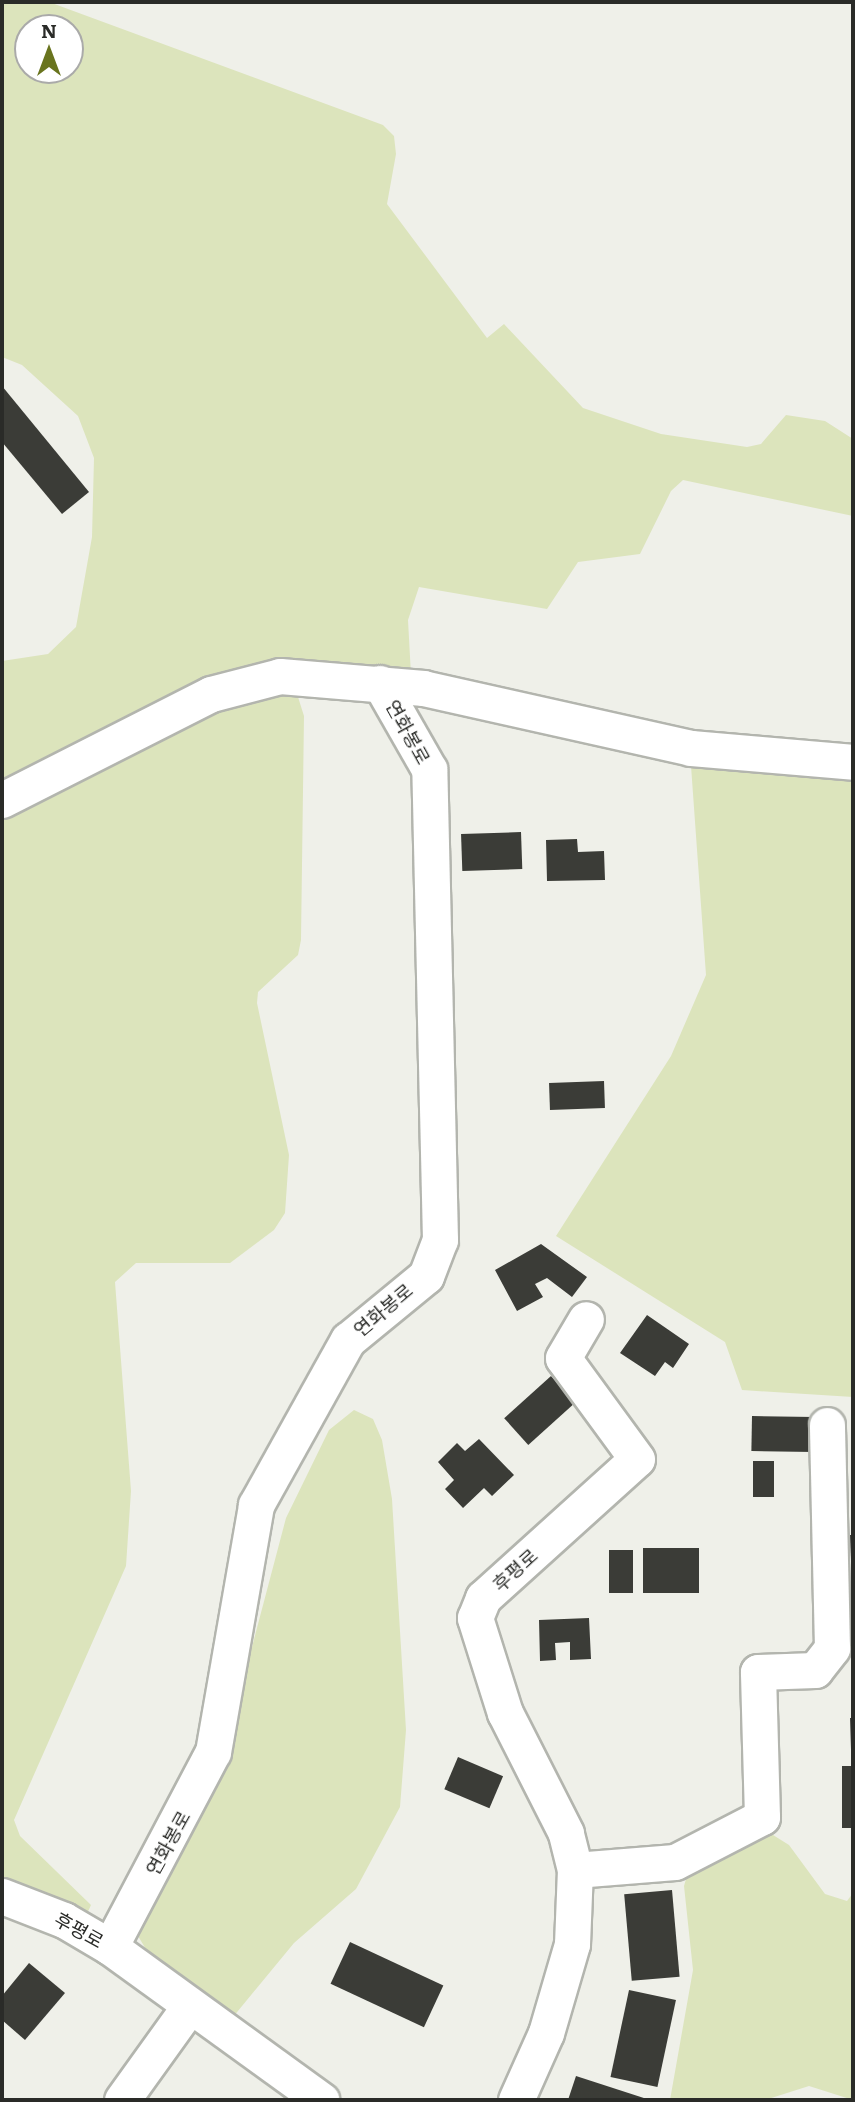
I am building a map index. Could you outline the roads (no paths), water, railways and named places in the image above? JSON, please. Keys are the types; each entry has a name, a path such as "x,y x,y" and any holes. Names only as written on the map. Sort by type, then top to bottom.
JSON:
{"street":[{"name":"연화봉로","path":"2,800 243,682 280,676 380,683 691,748 853,762"},
{"name":"연화봉로","path":"110,1947 213,1752 256,1505 348,1340 426,1276 440,1240 429,769 380,683"},
{"name":"후평로","path":"516,2100 546,2033 572,1944 575,1870 566,1833 505,1713 475,1618 483,1598 638,1459 563,1358 586,1319"},
{"path":"575,1870 675,1862 762,1817 758,1672 815,1670 832,1648 827,1425"},
{"name":"후평로","path":"2,1896 64,1920 110,1947 188,2008 321,2100"},
{"path":"122,2100 188,2008"}]}
